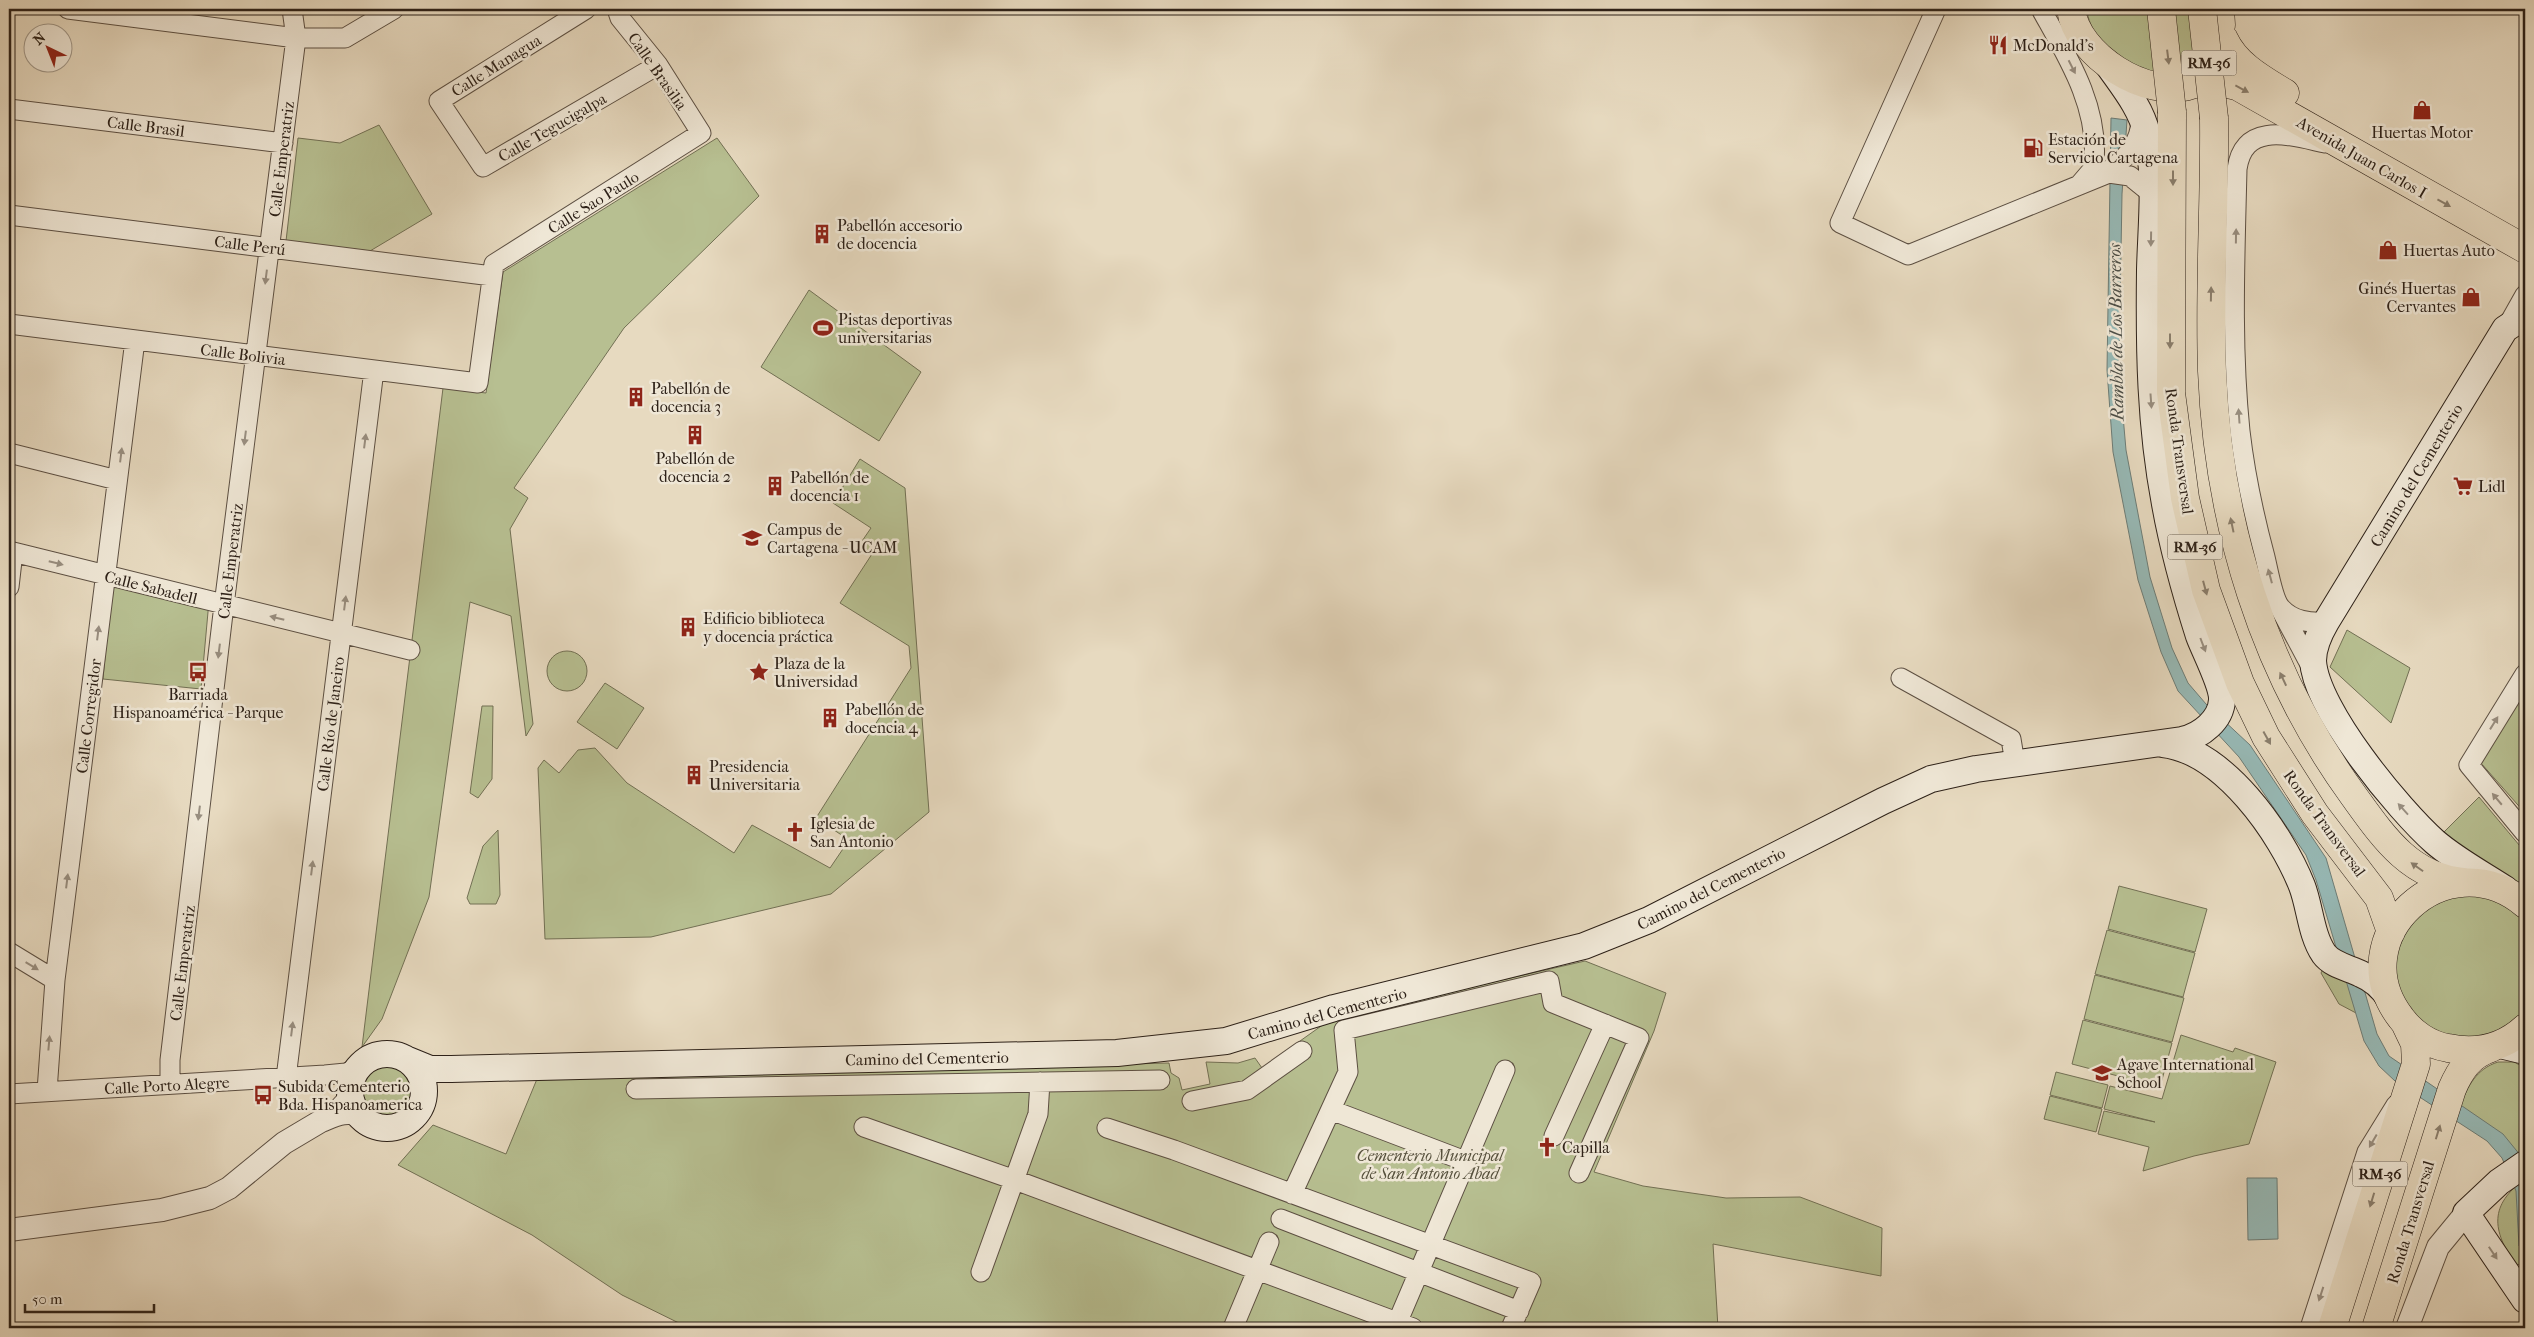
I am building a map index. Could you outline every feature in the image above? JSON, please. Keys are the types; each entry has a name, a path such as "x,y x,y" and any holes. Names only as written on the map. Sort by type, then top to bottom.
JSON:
{"main road":[{"name":"Ronda Transversal","path":"2161,9 2172,112 2170,316 2172,401 2185,498 2206,590 2240,683 2266,737 2315,814 2379,898 2388,939"},
{"name":"Avenida Juan Carlos I","path":"2070,12 2082,37 2106,62 2131,78 2156,86 2176,88 2218,82 2237,86 2525,249"},
{"name":"Avenida Juan Carlos I","path":"2219,18 2232,53 2263,80 2525,228"},
{"path":"2195,84 2215,68 2221,56 2219,18"},
{"name":"RM-36","path":"2219,18 2214,118 2211,298 2212,371 2216,432 2233,528 2249,589 2267,641 2289,691 2317,742 2350,791 2393,845 2415,867 2439,877 2463,882 2484,883 2518,898"},
{"path":"2106,62 2141,117 2149,149 2151,193 2149,369 2155,446 2179,569 2200,638 2222,696 2216,715 2215,732 2218,748 2234,784"},
{"name":"Camino del Cementerio","path":"2316,678 2313,663 2314,648 2326,622 2515,322"},
{"path":"2316,678 2337,719 2360,756 2400,806 2444,849 2518,898"},
{"name":"Camino del Cementerio","path":"408,1060 430,1069 451,1069 1117,1053 1226,1041 1334,1008 1584,946 1618,934 1666,912 1907,789 1953,773 2182,740 2197,735 2208,726 2216,715"},
{"path":"2158,743 2185,748 2200,756 2234,784 2266,823 2284,851 2302,886 2322,950 2330,960 2370,979 2389,998"},
{"name":"RM-36","path":"2332,1328 2416,1064 2417,1049 2411,1033 2389,998 2383,968 2388,939 2400,916 2422,895 2446,885 2463,882"},
{"path":"2342,966 2363,962 2388,939"},
{"name":"RM-36","path":"2404,1022 2422,1038 2444,1048 2466,1051 2506,1048 2525,1028"},
{"name":"Ronda Transversal","path":"2376,1328 2452,1089 2468,1062 2479,1053 2506,1048"},
{"path":"424,1094 420,1073 408,1060 399,1056 381,1054 365,1061 355,1093 379,1127 400,1125 415,1114 424,1094 432,1076 451,1069"},
{"path":"2525,1164 2499,1182 2466,1213 2525,1300"}],"street":[{"path":"68,9 296,38 345,38 394,9"},
{"name":"Calle Emperatriz","path":"170,1084 170,1060 224,605 296,38 292,9"},
{"name":"Calle Managua","path":"460,132 438,101 586,9"},
{"name":"Calle Brasilia","path":"617,9 620,18 658,65 701,133"},
{"path":"1936,9 1840,223 1908,255 2114,170 2138,135 2141,117"},
{"path":"2041,9 2080,81 2090,114 2094,162 2092,170 2080,184"},
{"name":"Calle Tegucigalpa","path":"460,132 483,167 658,65"},
{"name":"Calle Brasil","path":"9,109 283,143"},
{"name":"Calle Sao Paulo","path":"492,276 494,264 701,133"},
{"path":"2316,678 2279,606 2256,523 2240,429 2235,298 2237,169 2240,156 2246,146 2268,134 2280,134 2343,146"},
{"path":"2114,170 2137,180 2151,193"},
{"name":"Calle Perú","path":"9,215 492,276"},
{"name":"Calle Bolivia","path":"9,324 478,384 492,276"},
{"name":"Camino del Cementerio","path":"2515,322 2525,295"},
{"name":"Calle Corregidor","path":"47,1091 55,980 135,340"},
{"name":"Calle Río de Janeiro","path":"286,1078 374,370"},
{"path":"9,453 117,480"},
{"path":"9,587 11,552"},
{"name":"Calle Sabadell","path":"11,552 410,650"},
{"path":"2279,606 2301,621 2326,622"},
{"path":"2525,674 2469,765 2525,833"},
{"path":"1901,678 2011,739 2015,763"},
{"path":"9,952 55,980"},
{"path":"1292,1194 1324,1120 1331,1110 1348,1072 1344,1030 1548,981 1553,1003 1639,1038 1579,1173"},
{"path":"1554,1136 1605,1024"},
{"path":"1192,1101 1247,1090 1302,1051"},
{"path":"864,1127 1015,1180 1402,1326 1429,1244 1504,1070"},
{"name":"Calle Porto Alegre","path":"9,1094 325,1075 337,1076 355,1093"},
{"path":"636,1089 1160,1080"},
{"path":"981,1272 1038,1114 1040,1082"},
{"path":"2310,1328 2370,1143 2409,1085"},
{"path":"9,1230 162,1210 210,1198 229,1188 284,1143 340,1109 355,1093"},
{"path":"1331,1110 1465,1161"},
{"path":"1107,1128 1531,1282 1512,1328"},
{"path":"2407,1328 2438,1247 2466,1213"},
{"path":"1281,1219 1519,1311"},
{"path":"1233,1328 1269,1242"}],"green space":[{"path":"2087,9 2195,9 2194,66 2179,72 2163,73 2145,70 2128,62 2113,52 2100,39 2091,24"},
{"path":"379,125 432,214 370,251 286,241 298,138 340,143"},
{"path":"717,138 759,196 624,328 514,488 528,498 510,529 533,724 526,736 511,616 470,602 429,897 382,1019 362,1047 443,388 486,393 503,272"},
{"name":"Pistas deportivas universitarias","path":"809,290 921,372 879,441 761,367"},
{"path":"860,459 905,488 929,812 831,894 651,937 545,939 538,768 544,760 559,773 578,750 595,748 627,783 734,853 752,825 830,868 849,840 816,818 911,668 909,646 840,603 872,554 860,544 871,528 833,503"},
{"path":"112,578 209,601 201,689 103,679"},
{"path":"2347,630 2410,668 2391,723 2330,667"},
{"path":"567,651 581,657 587,671 581,685 567,691 553,685 547,671 553,657"},
{"path":"605,683 644,708 617,749 577,722"},
{"path":"2525,689 2525,813 2480,762"},
{"path":"482,706 493,706 492,779 478,798 470,793"},
{"path":"2479,797 2525,852 2525,885 2482,864 2443,833"},
{"path":"498,830 500,895 496,904 470,904 467,898 483,846"},
{"path":"2119,886 2207,909 2195,952 2108,929"},
{"path":"2510,892 2525,904 2525,1028 2444,1048 2384,980 2423,895"},
{"path":"2107,930 2195,953 2183,997 2095,974"},
{"name":"Cementerio Municipal de San Antonio Abad","path":"1585,961 1666,993 1654,1031 1594,1172 1643,1186 1726,1198 1800,1197 1882,1228 1881,1276 1713,1244 1718,1328 689,1328 622,1295 532,1235 398,1165 433,1125 506,1154 537,1079 1169,1063 1171,1073 1179,1078 1182,1090 1210,1084 1206,1062 1238,1063 1255,1058 1262,1068 1331,1019"},
{"path":"2323,969 2348,983 2356,1013 2339,1004 2321,973"},
{"path":"2095,975 2184,998 2172,1042 2084,1019"},
{"path":"2083,1020 2172,1043 2160,1087 2072,1064"},
{"path":"2181,1035 2233,1052 2235,1048 2276,1062 2249,1144 2194,1156 2143,1171 2149,1147 2098,1134 2104,1111 2155,1122 2104,1109 2110,1086 2162,1099"},
{"path":"394,1055 413,1065 421,1077 423,1091 421,1105 413,1117 401,1125 380,1127 361,1117 353,1105 351,1084 361,1065 373,1057"},
{"path":"2498,1062 2514,1062 2525,1068 2525,1151 2520,1154 2460,1106 2466,1092 2478,1074 2490,1065"},
{"path":"2056,1072 2108,1085 2102,1108 2050,1095"},
{"path":"2050,1096 2102,1109 2096,1132 2044,1119"},
{"path":"2525,1179 2525,1262 2521,1265 2515,1264 2507,1252 2499,1229 2498,1218 2505,1198"}],"water":[{"name":"Rambla de Los Barreros","path":"2111,118 2127,120 2122,194 2119,370 2126,450 2150,577 2172,648 2188,683 2206,704 2250,745 2326,858 2377,1034 2389,1056 2503,1134 2525,1161 2525,1242 2519,1246 2516,1191 2502,1158 2487,1141 2395,1081 2379,1066 2364,1041 2316,880 2306,855 2239,757 2178,691 2161,652 2138,580 2113,452 2107,370"},
{"path":"2247,1178 2277,1178 2278,1239 2248,1240"}],"place":[{"name":"McDonald's","path":"1998,45"},
{"name":"Huertas Motor","path":"2422,110"},
{"name":"Estación de Servicio Cartagena","path":"2033,148"},
{"name":"Pabellón accesorio de docencia","path":"822,234"},
{"name":"Huertas Auto","path":"2388,250"},
{"name":"Ginés Huertas Cervantes","path":"2471,297"},
{"name":"Pistas deportivas universitarias","path":"823,328"},
{"name":"Pabellón de docencia 3","path":"636,397"},
{"name":"Pabellón de docencia 2","path":"695,435"},
{"name":"Pabellón de docencia 1","path":"775,486"},
{"name":"Lidl","path":"2463,486"},
{"name":"Campus de Cartagena - UCAM","path":"752,538"},
{"name":"Edificio biblioteca y docencia práctica","path":"688,627"},
{"name":"Barriada Hispanoamérica - Parque","path":"198,672"},
{"name":"Plaza de la Universidad","path":"759,672"},
{"name":"Pabellón de docencia 4","path":"830,718"},
{"name":"Presidencia Universitaria","path":"694,775"},
{"name":"Iglesia de San Antonio","path":"795,832"},
{"name":"Agave International School","path":"2102,1073"},
{"name":"Subida Cementerio Bda. Hispanoamerica","path":"263,1095"},
{"name":"Capilla","path":"1547,1147"}]}
